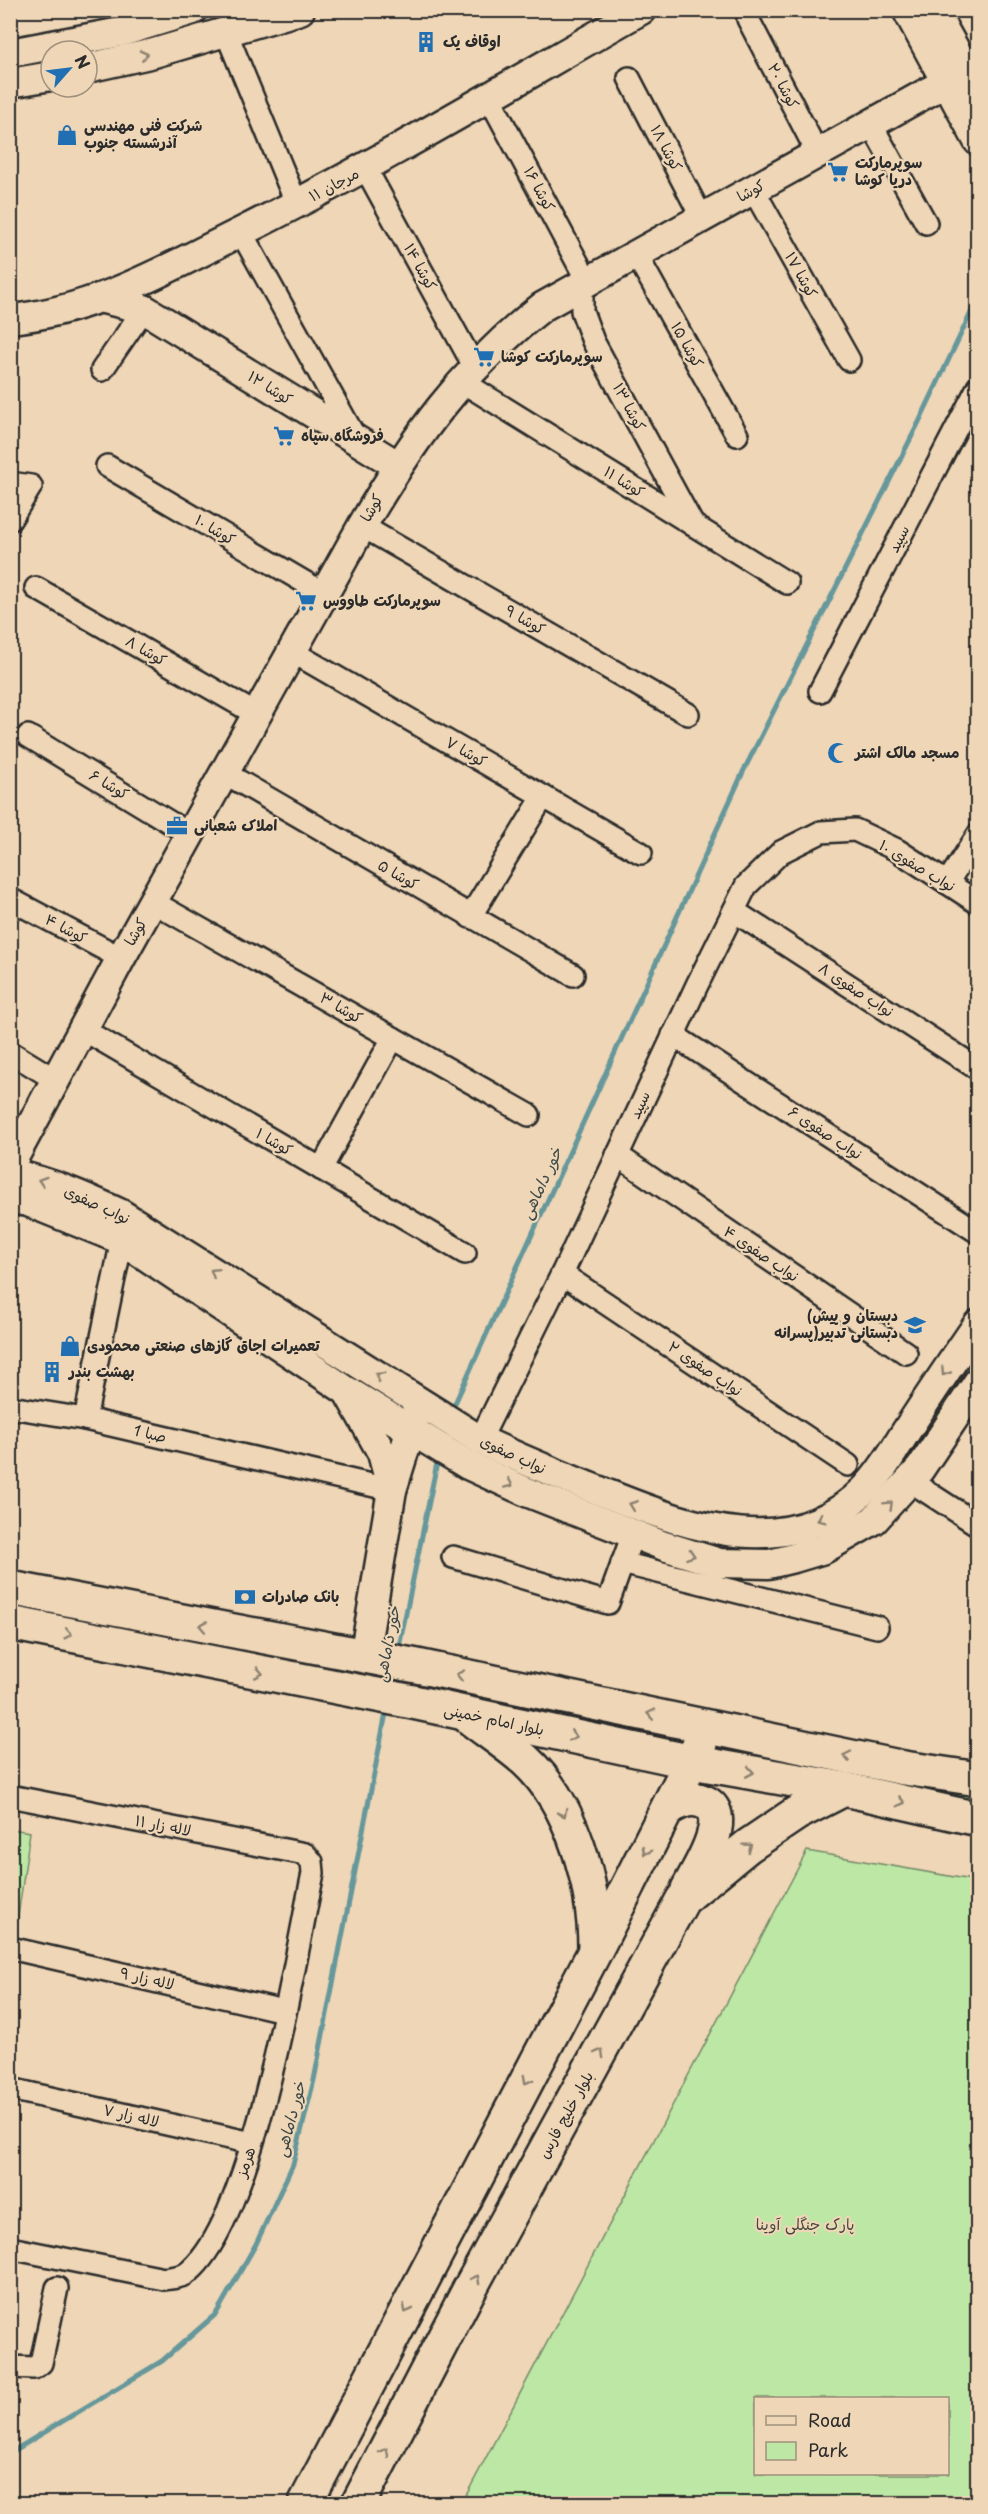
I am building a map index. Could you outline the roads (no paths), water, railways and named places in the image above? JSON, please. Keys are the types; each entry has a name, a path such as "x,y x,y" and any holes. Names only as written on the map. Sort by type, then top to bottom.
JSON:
{"main road":[{"path":"10,1588 417,1666 904,1768 978,1779"},
{"name":"بلوار امام خمینی","path":"10,1623 413,1702 692,1762 844,1789 978,1819"},
{"path":"464,1713 526,1761 556,1800 571,1830 592,1898 595,1951"},
{"path":"305,2504 595,1951 669,1808 708,1726"},
{"name":"بلوار خلیج فارس","path":"358,2504 469,2290 683,1899 748,1846 797,1813 844,1789"},
{"path":"669,1808 687,1799 702,1800 712,1807 717,1821 705,1855 683,1899"}],"street":[{"path":"10,53 121,32 193,10"},
{"path":"99,65 153,53 300,10"},
{"name":"مرجان ۱۱","path":"10,320 62,312 150,279 366,169 641,10"},
{"path":"907,10 963,82"},
{"path":"933,10 963,82 978,141"},
{"name":"کوشا ۲۰","path":"748,19 818,154"},
{"path":"226,32 297,205"},
{"path":"10,83 39,78"},
{"name":"کوشا ۱۸","path":"629,78 702,218"},
{"name":"کوشا","path":"10,1165 84,1030 120,958 323,593 397,465 467,374 514,328 542,306 871,124 963,82"},
{"name":"کوشا ۱۶","path":"489,97 582,271 583,284"},
{"path":"871,124 926,223"},
{"name":"کوشا ۱۴","path":"366,169 467,374"},
{"name":"کوشا ۱۷","path":"753,189 849,360"},
{"path":"241,232 358,442"},
{"name":"کوشا ۱۵","path":"636,254 737,435"},
{"name":"کوشا ۱۳","path":"583,284 582,311 593,341 693,525"},
{"name":"کوشا ۱۲","path":"99,298 144,309 397,465"},
{"path":"102,370 144,309"},
{"name":"کوشا ۱۱","path":"467,374 693,525 787,583"},
{"name":"سپید","path":"820,691 978,387"},
{"name":"کوشا ۱۰","path":"107,466 323,593"},
{"path":"10,483 31,486 10,520"},
{"name":"کوشا ۹","path":"362,526 688,714"},
{"name":"کوشا ۸","path":"36,588 256,714"},
{"name":"کوشا ۷","path":"291,651 641,854"},
{"name":"کوشا ۶","path":"28,736 189,834"},
{"name":"کوشا ۵","path":"223,772 573,975"},
{"path":"470,917 543,797"},
{"name":"سپید","path":"468,1449 562,1274 616,1155 746,886 781,852 821,832 855,830"},
{"name":"نواب صفوی ۱۰","path":"855,830 897,850 978,903"},
{"path":"947,883 978,835"},
{"name":"کوشا ۴","path":"10,899 120,958"},
{"name":"کوشا ۳","path":"153,902 529,1115"},
{"name":"نواب صفوی ۸","path":"734,911 978,1069"},
{"name":"کوشا ۱","path":"84,1030 465,1253"},
{"name":"نواب صفوی ۶","path":"673,1035 976,1231"},
{"path":"321,1169 393,1038"},
{"path":"10,1052 56,1080"},
{"name":"نواب صفوی ۴","path":"616,1155 906,1353"},
{"name":"نواب صفوی","path":"10,1173 76,1193 121,1214 424,1405 468,1449 529,1493 633,1534 719,1563 769,1564 824,1549 874,1520 910,1481 978,1382"},
{"name":"نواب صفوی","path":"10,1199 28,1203 122,1240 347,1391 415,1433 538,1467 672,1520 721,1532 757,1533 790,1530 814,1522 838,1510 865,1490 974,1337"},
{"path":"86,1419 122,1240"},
{"name":"نواب صفوی ۲","path":"562,1274 848,1465"},
{"path":"347,1391 382,1453 392,1490"},
{"path":"371,1658 392,1490 424,1405"},
{"name":"صبا 1","path":"10,1407 86,1419 392,1490"},
{"path":"910,1481 978,1525"},
{"path":"453,1557 608,1603 633,1534"},
{"path":"622,1563 877,1627"},
{"name":"لاله زار ۱۱","path":"10,1796 304,1854 312,1862"},
{"name":"هرمز","path":"10,2248 164,2280 185,2275 200,2259 215,2238 252,2143 267,2089 284,2011 313,1873 312,1862"},
{"name":"لاله زار ۹","path":"10,1948 284,2011"},
{"name":"لاله زار ۷","path":"10,2089 252,2143"},
{"path":"10,2367 34,2368 41,2362 57,2288"}],"waterway":[{"name":"خور داماهی","path":"451,1412 744,770 919,422 978,298"},
{"name":"خور داماهی","path":"398,1652 438,1458"},
{"name":"خور داماهی","path":"10,2453 162,2361 216,2314 256,2244 293,2164 314,2080 387,1708"}],"place":[{"name":"اوقاف یک","path":"426,42"},
{"name":"شرکت فنی مهندسی آذرشسته جنوب","path":"67,135"},
{"name":"سوپرمارکت دریا کوشا","path":"838,172"},
{"name":"سوپرمارکت کوشا","path":"484,357"},
{"name":"فروشگاه سپاه","path":"284,436"},
{"name":"سوپرمارکت طاووس","path":"306,601"},
{"name":"مسجد مالک اشتر","path":"838,753"},
{"name":"املاک شعبانی","path":"177,826"},
{"name":"(دبستان و پیش دبستانی تدبیر(پسرانه","path":"915,1325"},
{"name":"تعمیرات اجاق گازهای صنعتی محمودی","path":"70,1346"},
{"name":"بهشت بندر","path":"52,1372"},
{"name":"بانک صادرات","path":"245,1597"}],"park label":[{"name":"پارک جنگلی آوینا","path":"805,2225"}]}
